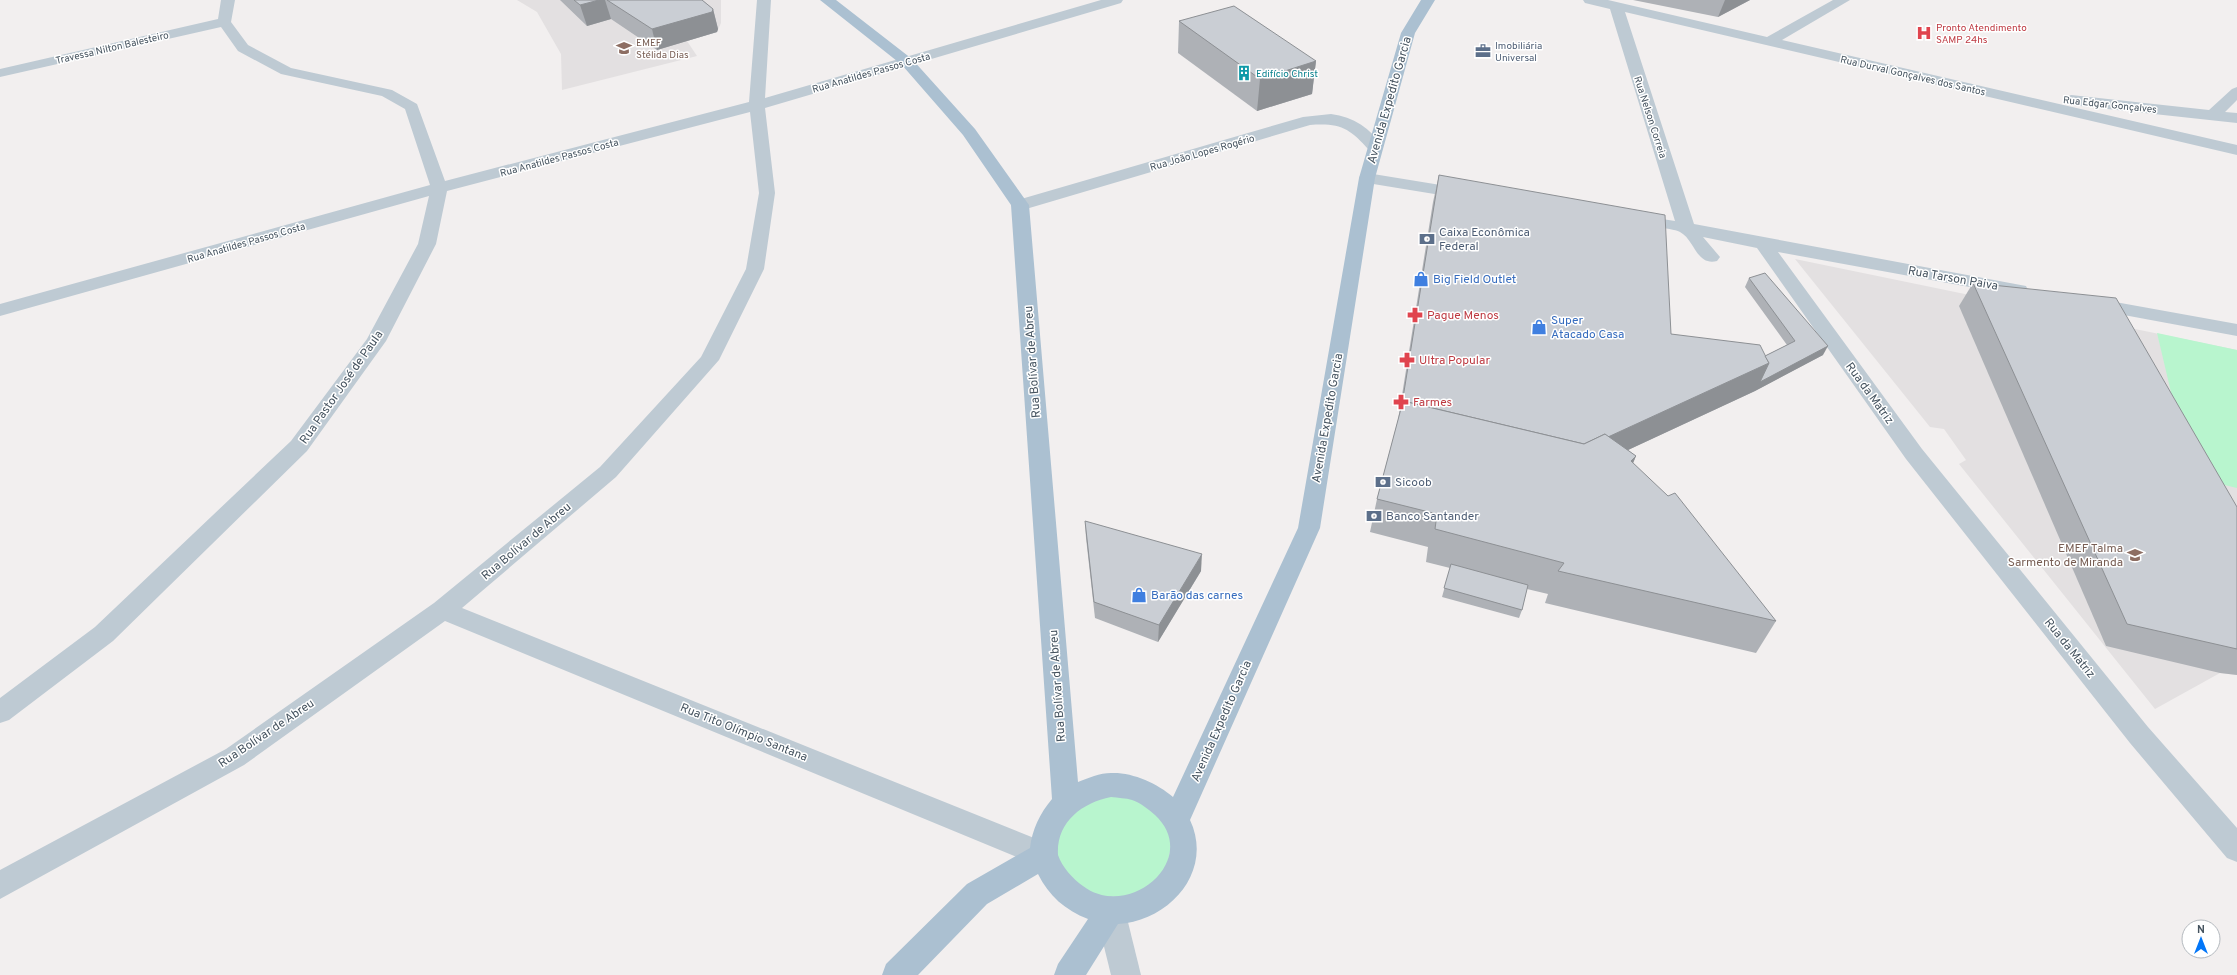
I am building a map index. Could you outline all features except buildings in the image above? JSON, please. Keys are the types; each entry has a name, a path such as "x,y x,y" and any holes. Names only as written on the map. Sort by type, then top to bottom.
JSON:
{"main road":[{"path":"827,0 908,62 969,132 1020,205"},
{"name":"Avenida Expedito Garcia","path":"1177,820 1309,528 1367,178 1408,33 1428,0"},
{"name":"Rua Bolívar de Abreu","path":"1020,205 1066,803"},
{"path":"1126,785 1147,791 1169,808 1177,820 1182,834 1184,848 1182,863 1172,883 1161,894 1142,905 1128,909 1110,910 1084,904 1076,900 1062,888 1044,855 1047,834 1052,822 1066,803 1095,786 1126,785"},
{"path":"897,975 977,894 1044,855"},
{"path":"1069,975 1110,910"}],"street":[{"path":"228,0 224,22 243,48 286,71 387,93 412,107 439,188"},
{"name":"Rua Bolívar de Abreu","path":"0,885 235,757 443,610 608,472 709,360 755,269 767,193 757,105 764,0"},
{"name":"Rua Anatildes Passos Costa","path":"0,310 439,188 757,105 1116,0"},
{"name":"Rua Durval Gonçalves dos Santos","path":"1590,0 2237,150"},
{"path":"1770,41 1843,0"},
{"name":"Rua Nelson Correia","path":"1616,7 1686,228"},
{"name":"Travessa Nilton Balesteiro","path":"0,73 224,22"},
{"name":"Rua Edgar Gonçalves","path":"1982,91 2214,114 2237,118"},
{"path":"2214,114 2237,92"},
{"name":"Rua João Lopes Rogério","path":"1020,205 1309,120 1329,118 1344,120 1359,129 1375,147"},
{"path":"1367,178 1482,197"},
{"name":"Rua Pastor José de Paula","path":"0,712 104,634 299,446 376,341 427,244 439,188"},
{"path":"1624,218 1686,228 1763,244"},
{"path":"1686,228 1711,257"},
{"name":"Rua Tarson Paiva","path":"1763,244 2035,293"},
{"name":"Rua da Matriz","path":"1763,244 1914,454 2139,735 2237,849"},
{"path":"2074,300 2237,330"},
{"name":"Rua Tito Olímpio Santana","path":"443,610 1044,855"},
{"path":"1110,910 1126,975"}],"shaded area":[{"name":"EMEF Stélida Dias","path":"517,0 721,0 721,23 717,32 687,41 697,56 562,90 561,54 537,12"},
{"name":"EMEF Talma Sarmento de Miranda","path":"1795,259 2237,350 2237,675 2220,673 2155,709 1959,464 1966,460 1944,429 1930,427"}],"green space":[{"path":"2157,333 2237,350 2237,488 2191,477"},
{"path":"1111,785 1177,819 1161,894 1076,899 1047,833"}],"place":[{"name":"Pronto Atendimento SAMP 24hs","path":"1924,33"},
{"name":"EMEF Stélida Dias","path":"624,48"},
{"name":"Imobiliária Universal","path":"1483,51"},
{"name":"Edifício Christ","path":"1244,73"},
{"name":"Caixa Econômica Federal","path":"1427,239"},
{"name":"Big Field Outlet","path":"1421,279"},
{"name":"Pague Menos","path":"1415,315"},
{"name":"Super Atacado Casa","path":"1539,327"},
{"name":"Ultra Popular","path":"1407,360"},
{"name":"Farmes","path":"1401,402"},
{"name":"Sicoob","path":"1383,482"},
{"name":"Banco Santander","path":"1374,516"},
{"name":"EMEF Talma Sarmento de Miranda","path":"2135,555"},
{"name":"Barão das carnes","path":"1139,595"}]}
